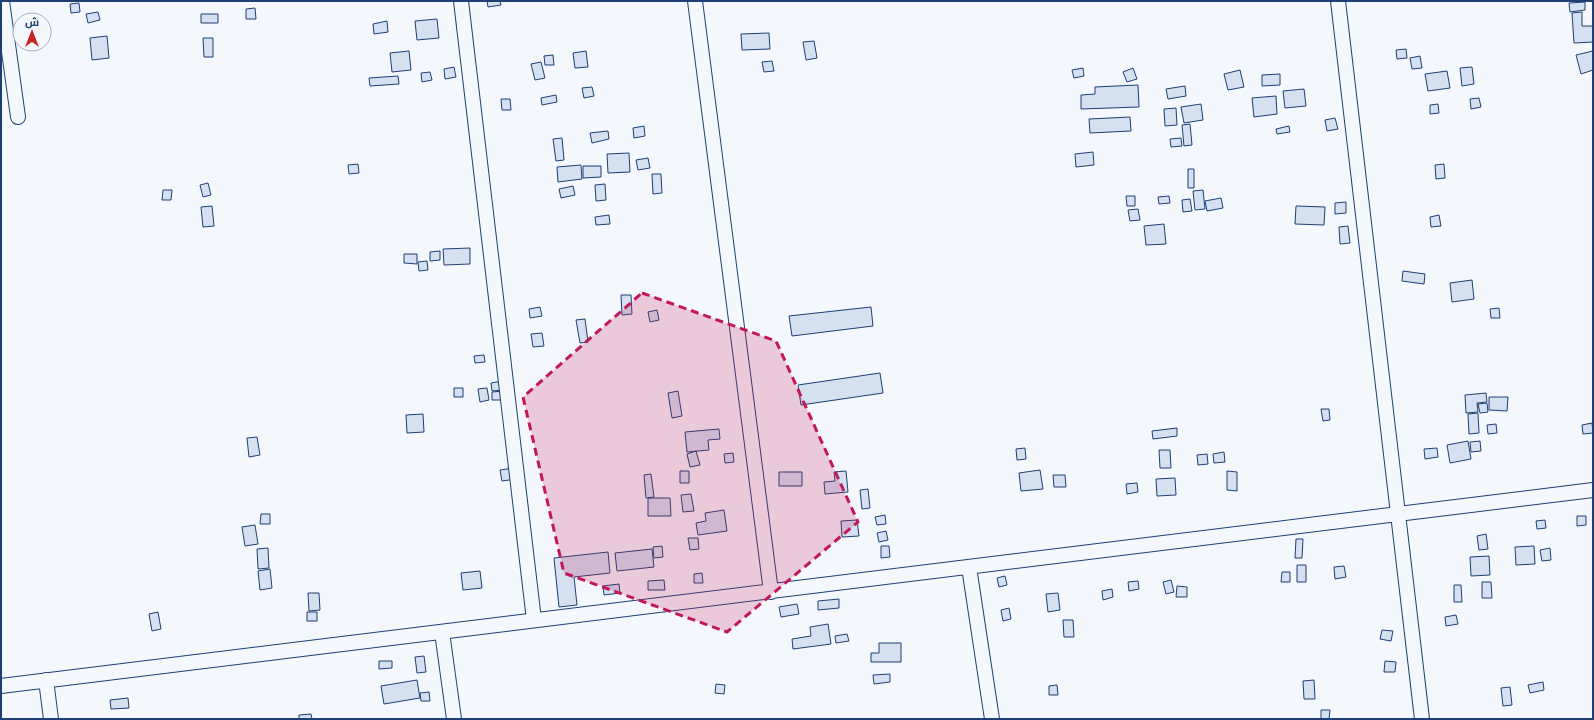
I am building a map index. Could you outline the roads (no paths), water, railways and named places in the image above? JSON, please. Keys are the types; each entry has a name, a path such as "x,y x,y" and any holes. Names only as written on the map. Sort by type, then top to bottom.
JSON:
{"street":[{"path":"2,1 18,117"},
{"path":"461,1 534,620"},
{"path":"696,1 770,592"},
{"path":"1338,1 1422,719"},
{"path":"1,686 1593,490"},
{"path":"968,567 992,719"},
{"path":"442,632 454,719"},
{"path":"46,680 51,719"}]}
